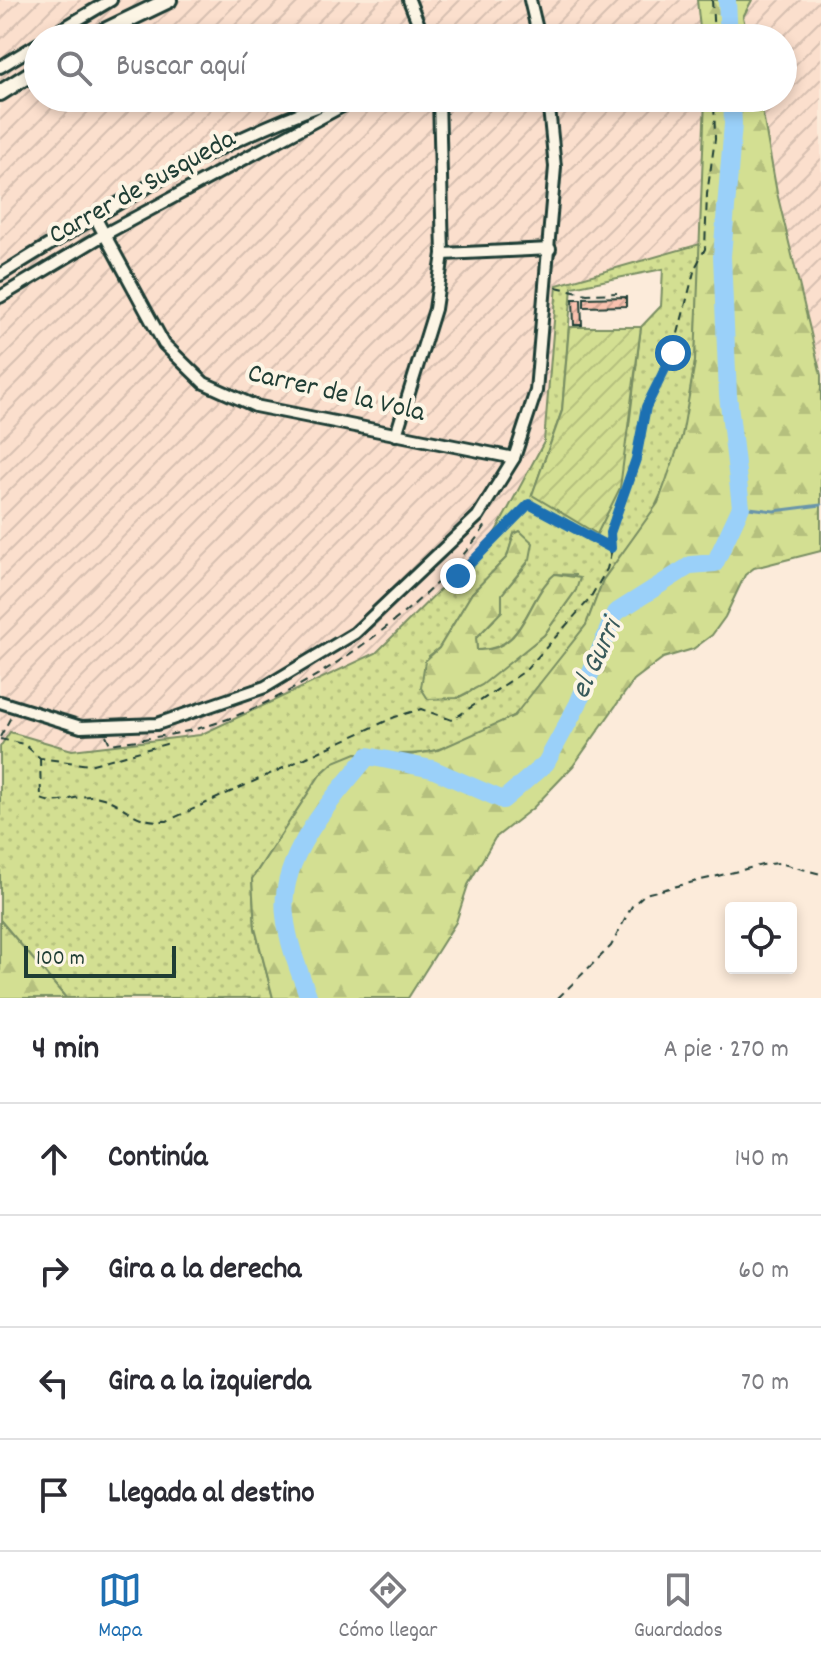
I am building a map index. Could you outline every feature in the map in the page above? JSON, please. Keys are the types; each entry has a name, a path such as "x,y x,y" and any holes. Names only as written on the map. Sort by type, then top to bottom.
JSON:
{"street":[{"path":"71,24 111,0"},
{"path":"119,24 169,0"},
{"path":"409,0 418,24"},
{"path":"530,0 536,24"},
{"path":"0,67 24,52"},
{"path":"0,93 24,78"},
{"name":"Carrer de Susqueda","path":"0,275 95,217 213,154 307,112"},
{"name":"Carrer de Susqueda","path":"0,297 105,234 332,112"},
{"path":"396,435 435,309 443,254 439,112"},
{"path":"0,702 81,727 157,724 265,687 355,633 478,516 514,458 536,391 555,167 549,112"},
{"name":"Carrer de la Vola","path":"95,217 164,344 204,383 255,406 514,458"},
{"path":"443,254 550,249"}],"path":[{"path":"712,0 713,24"},
{"path":"40,758 41,799 51,804 84,796 103,798 143,822 167,821 395,717 421,709 452,720 525,671 589,600 607,569 610,533 636,459 646,407 673,353 695,268 705,249 707,194 715,139 714,112"},
{"path":"564,289 587,294 617,293"},
{"path":"451,570 458,576 529,504 611,548"},
{"path":"16,709 0,738 24,744 40,758 89,765 166,744 164,735"},
{"path":"558,998 611,946 632,906 645,894 779,863 821,874"}],"shaded area":[{"path":"0,0 697,0 700,24 24,24 24,112 705,112 700,244 557,285 544,442 493,537 376,653 200,735 71,750 10,732 0,747"},
{"path":"752,0 821,0 821,375 777,193 763,112 797,112 797,24 745,24 743,17"}],"green space":[{"path":"697,0 752,0 743,17 745,24 700,24"},
{"path":"704,112 763,112 777,193 821,375 821,551 754,568 745,575 725,617 712,635 693,649 663,658 634,680 573,766 533,808 495,838 468,885 456,922 408,998 273,998 255,928 252,879 320,775 334,762 356,753 410,755 438,750 514,716 586,625 603,580 658,503 682,436 695,362"},
{"path":"700,244 695,362 685,426 672,471 652,513 603,580 586,625 514,716 439,749 423,753 346,758 320,775 252,879 255,928 273,998 66,998 0,920 0,747 10,732 72,750 200,735 376,653 493,537 544,442 557,285","holes":["663,269 661,306 641,327 629,426 532,495 562,410 572,287","514,534 527,564 502,594 494,620 476,638 477,650 506,642 555,574 575,575 576,590 544,635 470,692 457,698 429,656 439,648 472,593 507,557"]},
{"path":"569,327 641,327 620,488 597,534 532,495 562,411"},
{"path":"520,531 533,543 530,559 502,594 502,611 476,638 477,650 493,649 515,634 545,584 555,574 580,578 576,590 544,635 482,685 457,698 428,699 421,688 425,661 439,648 472,593 507,557 514,534"},
{"path":"0,920 66,998 0,998"}],"building":[{"path":"626,297 626,306 584,307 584,298"},
{"path":"573,299 581,299 582,325 574,325"}],"waterway":[{"name":"el Gurri","path":"727,0 728,24"},
{"name":"el Gurri","path":"309,998 286,926 285,893 290,872 299,850 325,809 368,756 432,769 503,800 546,763 578,704 615,613 691,565 715,563 741,507 728,395 722,256 733,112"},
{"path":"741,507 774,511 821,505"}],"route":[{"path":"458,576 503,534 529,504 611,548 610,533 626,496 646,407 673,353"}]}
